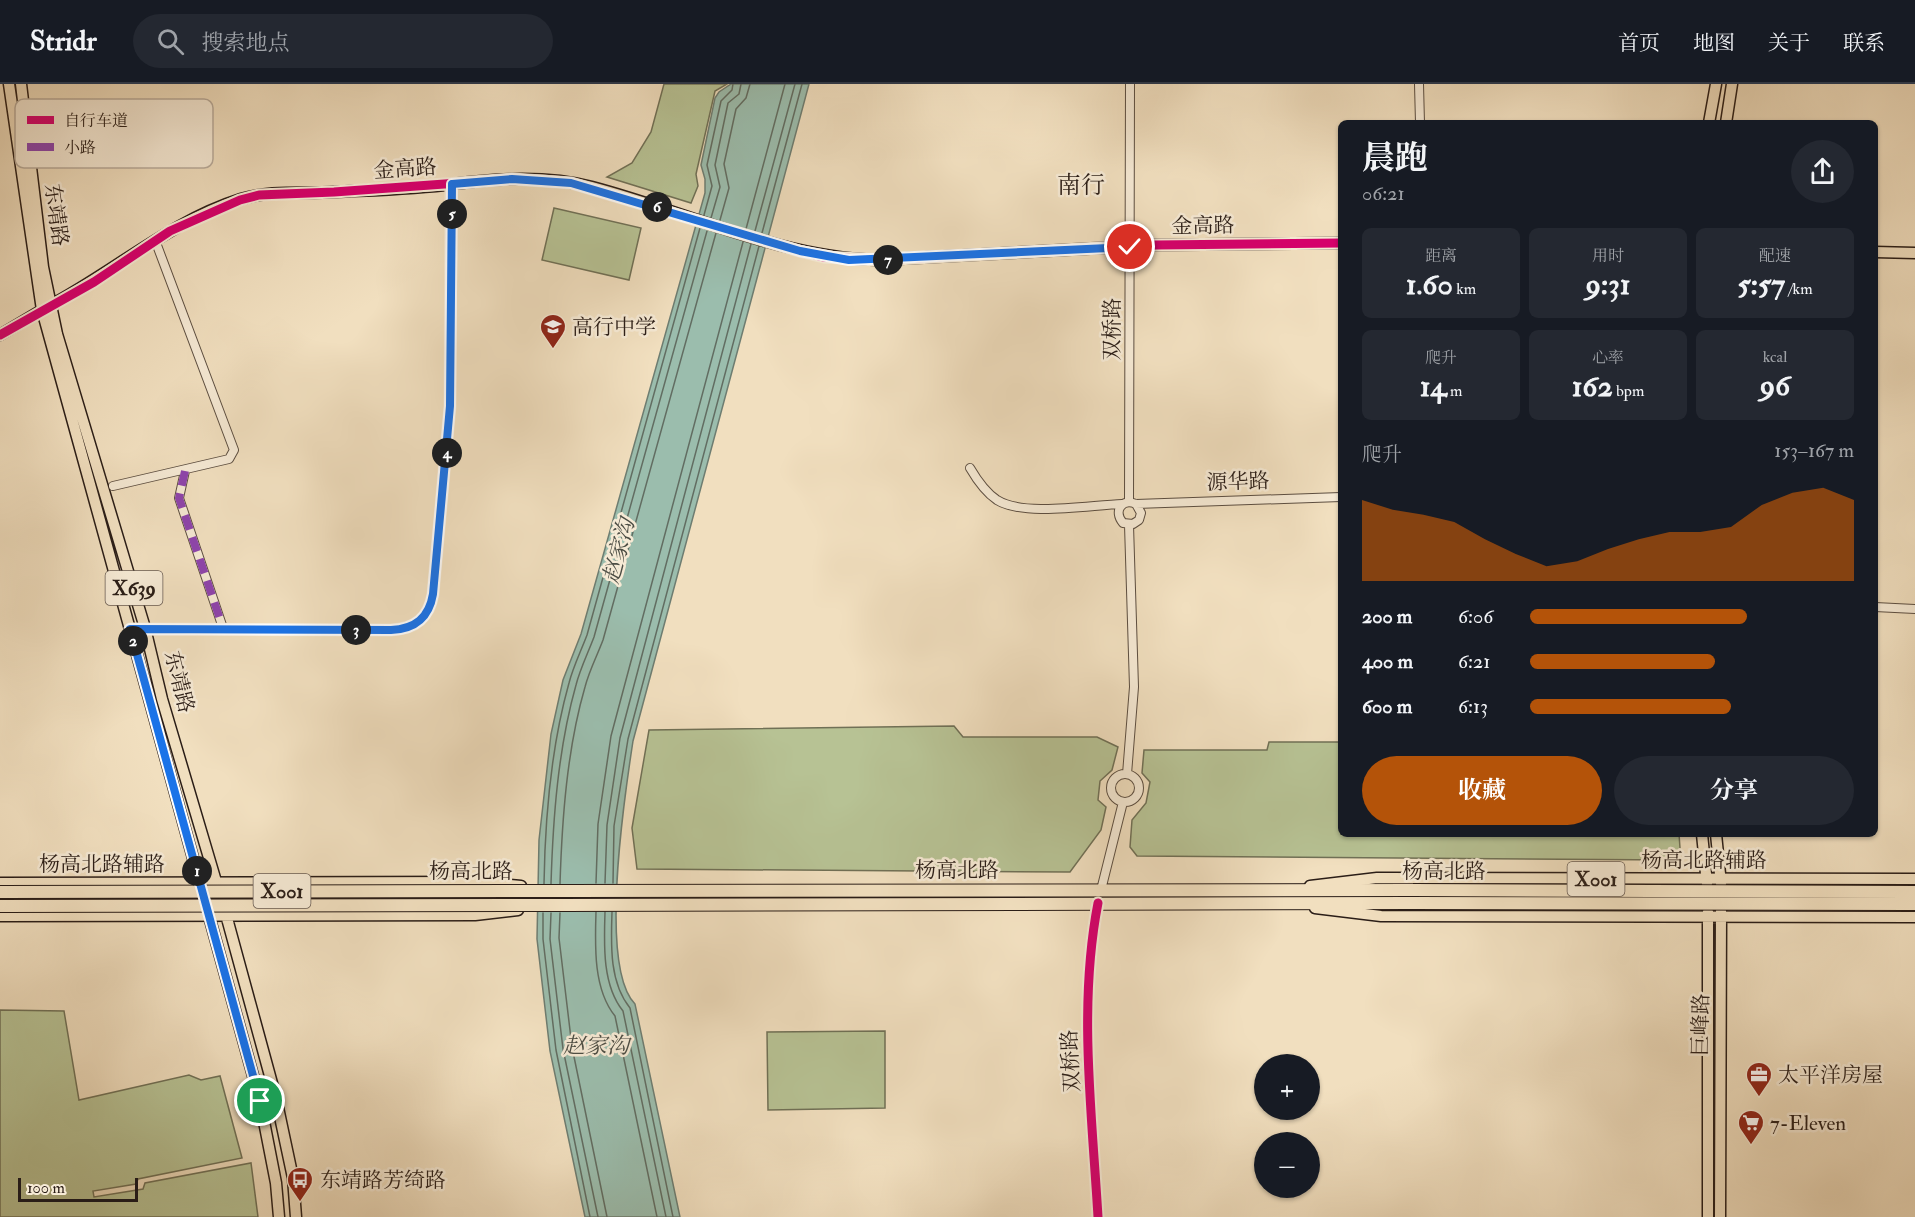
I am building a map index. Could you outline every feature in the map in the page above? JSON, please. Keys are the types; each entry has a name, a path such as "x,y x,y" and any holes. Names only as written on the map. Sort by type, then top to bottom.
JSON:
{"highway":[{"name":"杨高北路","path":"0,892 1278,889 1413,897 1915,904"},
{"name":"杨高北路","path":"0,906 1279,903 1413,897 1915,892"}],"main road":[{"name":"东靖路","path":"9,84 15,119"},
{"name":"东靖路","path":"21,84 23,99"},
{"path":"1710,120 1716,84"},
{"path":"1726,120 1732,84"},
{"name":"东靖路","path":"23,168 47,308 130,629 260,1101 276,1183 279,1217"},
{"name":"东靖路","path":"31,168 47,308 146,628 162,699 226,915 276,1098 293,1178 296,1217"},
{"name":"金高路","path":"0,335 94,282 155,240 240,200 259,195 512,179 591,187 800,251 832,258 877,260 1130,247 1338,243"},
{"path":"1878,252 1915,253"},
{"name":"巨峰路","path":"1702,837 1708,917 1708,1217"},
{"name":"巨峰路","path":"1716,837 1721,879 1720,1217"},
{"name":"杨高北路辅路","path":"0,883 200,883 214,878 353,883 476,882 563,891"},
{"name":"杨高北路辅路","path":"1278,889 1377,878 1915,879"},
{"name":"X001","path":"1279,903 1381,916 1915,917"},
{"name":"X001","path":"0,916 209,919 226,915 475,915 562,905"}],"street":[{"name":"双桥路","path":"1129,503 1130,84"},
{"path":"1419,84 1420,120"},
{"path":"130,629 402,630 419,622 431,606 450,406 452,184"},
{"path":"113,486 230,459 234,450 155,240"},
{"name":"源华路","path":"970,468 988,493 1010,506 1026,508 1338,497"},
{"path":"184,471 179,498 223,628"},
{"path":"1129,503 1140,509 1140,516 1130,525 1123,523 1118,517 1118,510 1129,503"},
{"path":"1127,774 1134,687 1130,525"},
{"path":"1878,607 1915,609"},
{"path":"1127,774 1135,778 1139,790 1135,798 1123,802 1115,798 1111,786 1118,775 1127,774"},
{"path":"1101,890 1123,802"},
{"name":"双桥路","path":"1098,903 1087,1000 1098,1217"}],"shaded area":[{"path":"664,84 727,84 715,91 696,174 698,186 691,203 607,177 632,163 651,132"},
{"path":"554,208 641,228 629,280 542,260"},
{"path":"954,726 963,737 1097,737 1118,747 1112,770 1100,781 1098,800 1106,807 1101,830 1070,872 637,869 632,828 649,730"},
{"path":"1269,742 1338,742 1338,837 1679,837 1680,848 1674,860 1137,856 1130,847 1132,820 1146,803 1150,782 1142,773 1144,750 1267,750"},
{"path":"0,1010 64,1011 79,1100 189,1075 201,1080 220,1076 242,1158 138,1179 136,1184 93,1191 94,1197 143,1189 145,1183 251,1163 258,1217 0,1217"},
{"path":"885,1031 885,1108 768,1110 767,1032"}],"water":[{"name":"赵家沟","path":"731,84 809,84 633,741 617,878 618,954 624,984 635,1004 680,1217 585,1217 550,1051 537,939 539,840 551,734 563,680 581,634 705,193 705,179 701,165 715,98 719,92"}],"marked path":[{"path":"185,471 179,498 223,628"}],"cycle path":[{"path":"0,335 94,282 170,231 240,200 259,195 512,179 571,183 799,251 824,257 877,260 1156,245 1338,243"},
{"path":"130,629 391,630 407,627 420,621 424,616 433,594 450,406 451,184"},
{"path":"1098,903 1089,981 1088,1060 1098,1217"}],"place":[{"name":"高行中学","path":"553,350"},
{"name":"太平洋房屋","path":"1759,1098"},
{"name":"7-Eleven","path":"1751,1146"},
{"name":"东靖路芳绮路","path":"300,1203"}],"district":[{"name":"南行","path":"1081,185"}],"route":[{"path":"260,1101 130,629 402,630 411,627 426,615 431,606 433,594 450,406 452,184 473,180 512,179 571,183 591,187 800,251 849,260 1130,247"}]}
